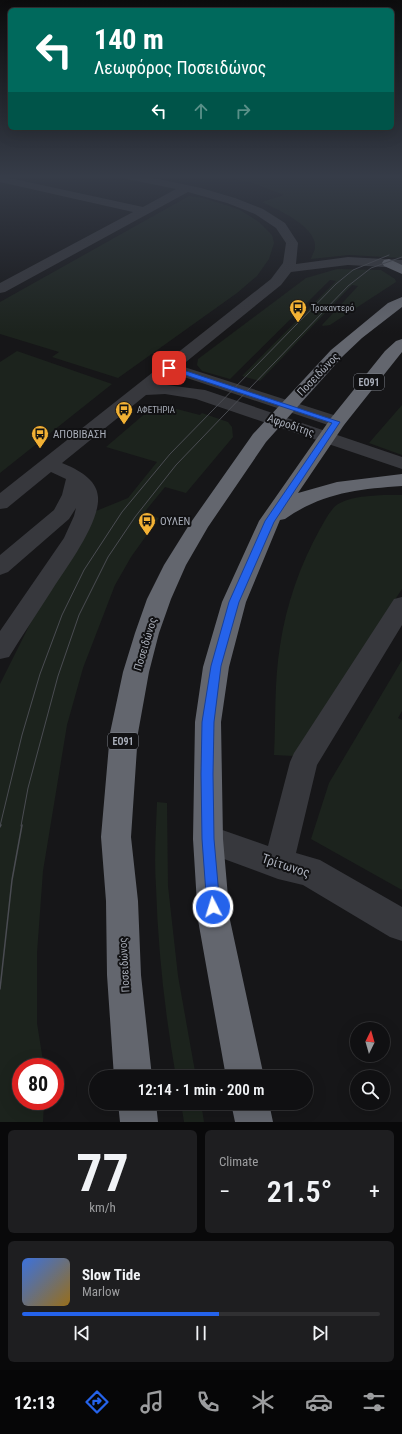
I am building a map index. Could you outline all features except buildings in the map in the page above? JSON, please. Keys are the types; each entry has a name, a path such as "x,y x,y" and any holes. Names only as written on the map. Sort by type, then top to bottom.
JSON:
{"highway":[{"path":"395,264 402,270"},
{"name":"Ποσειδώνος","path":"132,1070 124,975 122,901 116,837 124,732 136,672 159,599 175,565 199,525 275,421 357,334 402,300"},
{"name":"ΕΟ91","path":"244,1070 214,920 208,839 208,722 216,666 234,602 269,521 332,430 391,354 402,344"},
{"path":"269,521 283,510 300,500 334,488 356,483 402,480"},
{"path":"138,1110 140,1122"},
{"path":"251,1110 254,1122"}],"street":[{"path":"0,289 112,228"},
{"path":"0,503 276,282 287,269 293,256 294,245 289,235 282,228"},
{"path":"287,269 336,262 395,264"},
{"name":"Αφροδίτης","path":"169,368 275,421"},
{"name":"Αφροδίτης","path":"141,390 165,389 188,392 248,410 275,421 332,430 402,463"},
{"path":"0,650 74,539 84,516 88,497 84,486 76,477 49,464"},
{"path":"0,567 62,514 72,495 76,477"},
{"path":"278,864 304,762 402,605"},
{"name":"Τρίτωνος","path":"208,839 278,864 309,872 402,925"}],"shaded area":[{"path":"131,228 265,228 272,235 274,243 269,259 257,276 237,293 118,378 52,357 59,352 0,334 0,302"},
{"path":"305,228 402,228 402,258 349,255 311,259 315,247 314,240"},
{"path":"337,269 381,270 395,279 396,282 330,325 323,326 322,325 358,286 352,285 260,381 242,376 336,281 330,280 230,379 202,371 197,365 198,359 306,278"},
{"path":"17,351 112,384 0,473 0,362"},
{"path":"402,405 402,455 369,443"},
{"path":"165,406 200,415 202,413 228,422 232,427 233,437 186,493 165,487 143,514 159,518 131,557 115,585 83,668 67,725 43,871 37,953 37,1023 43,1058 12,1058 12,1110 44,1110 43,1122 0,1122 0,684 36,612 96,511 128,498 157,462 106,447 148,411 155,407"},
{"path":"402,495 402,589 293,756 274,755 278,660 286,615 300,571 326,518 337,505 356,498"},
{"path":"402,660 402,711 398,718 402,720 402,890 311,839 329,783"},
{"path":"157,802 167,803 168,886 178,976 195,1070 175,1070 160,958 155,844"},
{"path":"182,1110 202,1110 204,1122 184,1122"}],"tram line":[{"path":"0,826 22,735 40,674 62,615 84,570 122,512 170,454 336,284 353,270 389,255"},
{"path":"21,826 28,788 58,676 79,615 108,557 135,517 176,465 348,286 371,268 402,257"},
{"path":"0,989 12,880 22,825"}],"place":[{"name":"Τροκαντερό","path":"298,323"},
{"name":"ΑΦΕΤΗΡΙΑ","path":"124,425"},
{"name":"ΑΠΟΒΙΒΑΣΗ","path":"40,449"},
{"name":"ΟΥΛΕΝ","path":"147,536"}],"route":[{"path":"169,368 337,422 269,521 234,602 216,666 208,722 207,774 208,839 213,907"}]}
